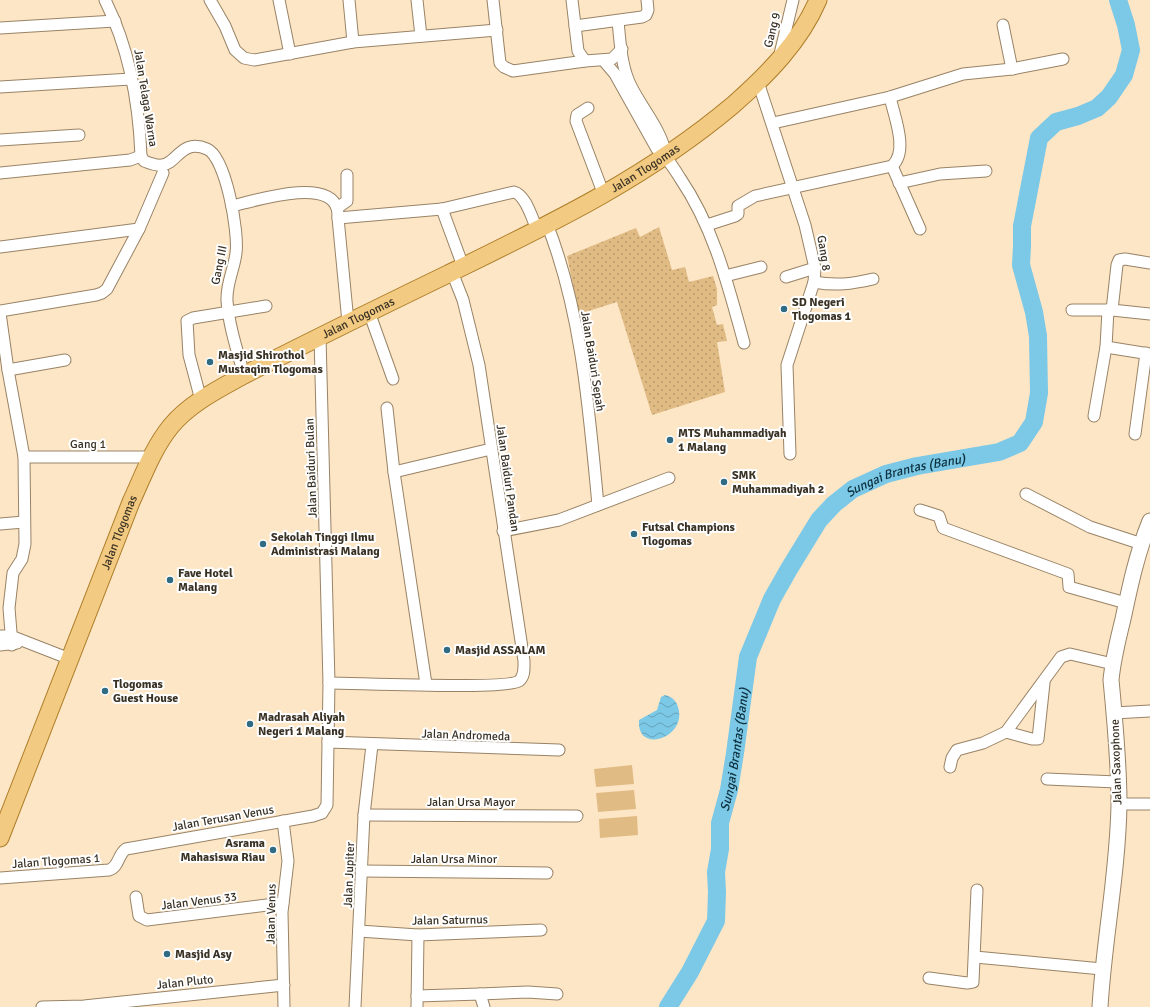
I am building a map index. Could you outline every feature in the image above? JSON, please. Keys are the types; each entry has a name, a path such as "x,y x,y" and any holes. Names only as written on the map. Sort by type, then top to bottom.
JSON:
{"main road":[{"name":"Jalan Tlogomas","path":"0,838 66,657 131,502 152,457 172,424 201,400 244,375 604,195 666,156 719,116 758,82 793,43 818,0"},
{"name":"Jalan Saxophone","path":"1100,1007 1102,969 1110,914 1119,804 1112,680 1113,664 1126,603 1150,521"}],"street":[{"name":"Jalan Telaga Warna","path":"105,0 115,21 124,46 131,79 143,159"},
{"path":"210,0 225,26 235,50 244,58 254,60 353,42 497,30"},
{"path":"279,0 290,54"},
{"path":"349,0 353,42"},
{"path":"417,0 421,36"},
{"path":"493,0 500,63 510,71 586,61 604,61 612,59 622,49"},
{"path":"572,0 578,51 586,61"},
{"path":"575,26 618,21 646,15 648,10 647,0"},
{"name":"Gang 9","path":"774,65 782,48 793,0"},
{"path":"0,28 115,21"},
{"path":"618,21 625,85"},
{"path":"1003,26 1012,69"},
{"path":"569,63 578,51"},
{"path":"773,123 890,97 963,74 1012,69 1063,60"},
{"path":"604,61 625,85 638,108 665,144 666,156 695,200 707,225 725,276 744,343"},
{"path":"0,86 131,79"},
{"name":"Gang 8","path":"758,82 773,123 792,188 806,225 815,268 814,282 787,365 790,454"},
{"path":"707,225 738,214 738,206 749,199 892,166 898,160 900,143 890,97"},
{"path":"588,108 577,115 576,121 604,195"},
{"path":"0,140 79,135"},
{"name":"Gang III","path":"165,168 181,150 188,148 201,147 210,150 218,159 232,206 237,242 235,261 227,286 228,312 244,375"},
{"path":"0,173 143,159 145,166 150,170 165,168"},
{"path":"892,166 920,229"},
{"path":"11,640 9,608 12,573 22,559 24,551 24,457 8,370 0,312 102,293 111,284 139,229 165,168"},
{"path":"900,183 940,174 986,171"},
{"path":"338,213 347,200 346,175"},
{"path":"232,206 280,195 310,191 326,196 338,213 348,322"},
{"name":"Jalan Baiduri Sepah","path":"338,213 442,209 514,192 520,194 542,227 563,266 574,322 590,424 598,506"},
{"name":"Jalan Baiduri Pandan","path":"426,684 473,686 512,684 522,678 524,673 524,661 479,366 442,209"},
{"path":"0,247 139,229"},
{"path":"1094,416 1106,347 1117,265 1119,260 1125,259 1150,263"},
{"path":"725,276 761,267"},
{"path":"786,277 815,268"},
{"path":"814,282 832,286 852,284 873,279"},
{"path":"201,400 190,355 186,323 193,318 266,306"},
{"path":"1072,310 1110,310 1150,314"},
{"path":"369,312 393,379"},
{"name":"Jalan Baiduri Bulan","path":"320,337 329,683 327,787"},
{"path":"1106,347 1148,354 1135,434"},
{"path":"8,370 65,360"},
{"path":"329,683 426,684 394,472 387,408"},
{"path":"394,472 491,449"},
{"name":"Gang 1","path":"24,457 152,457"},
{"path":"503,531 560,520 669,478"},
{"path":"1026,494 1090,527 1145,540"},
{"path":"920,510 939,516 943,528 1068,574 1069,587 1126,603"},
{"path":"0,524 24,522"},
{"path":"0,645 11,640 47,649 66,657"},
{"path":"950,767 952,758 957,750 983,743 1006,732 1044,682 1052,667 1063,655 1070,654 1113,664"},
{"path":"1006,732 1032,739 1038,738 1044,682"},
{"path":"1114,713 1150,711"},
{"path":"328,742 372,745"},
{"name":"Jalan Andromeda","path":"372,745 559,750"},
{"name":"Jalan Jupiter","path":"355,1007 364,815 372,745"},
{"path":"1047,779 1117,782"},
{"name":"Jalan Terusan Venus","path":"113,869 126,849 322,813 327,805 327,787"},
{"path":"1119,804 1150,804"},
{"name":"Jalan Ursa Mayor","path":"364,815 577,816"},
{"name":"Jalan Venus","path":"283,821 288,861 283,904 284,1007"},
{"name":"Jalan Tlogomas 1","path":"0,878 113,869"},
{"name":"Jalan Ursa Minor","path":"361,871 547,873"},
{"path":"929,978 967,983 973,982 977,890"},
{"name":"Jalan Venus 33","path":"136,897 139,916 147,920 283,904"},
{"name":"Jalan Saturnus","path":"359,930 418,935 541,930"},
{"path":"418,935 417,1002 480,994 528,992 558,994"},
{"path":"975,957 1102,969"},
{"name":"Jalan Pluto","path":"42,1007 156,1003 284,985"},
{"path":"480,994 484,1007"}],"shaded area":[{"path":"659,227 672,270 685,267 689,282 713,276 717,289 717,305 712,307 717,325 723,324 727,341 717,342 725,392 652,415 617,302 579,314 567,256 636,228 640,237"},
{"path":"632,765 634,784 596,787 594,769"},
{"path":"634,790 636,809 598,812 596,793"},
{"path":"637,816 638,835 600,838 599,819"}],"water":[{"path":"665,695 673,699 678,707 679,718 676,727 669,734 661,738 653,739 645,737 640,731 639,720 657,710 661,697"}],"waterway":[{"name":"Sungai Brantas (Banu)","path":"668,1007 690,972 716,921 716,872 720,849 720,823 729,790 748,657 772,599 819,520 834,504 853,489 886,474 917,466 999,452 1020,443 1034,422 1039,393 1038,336 1034,312 1021,265 1022,226 1039,138 1056,122 1078,116 1097,108 1109,97 1124,75 1131,50 1126,25 1118,0"}],"place":[{"name":"SD Negeri Tlogomas 1","path":"784,309"},
{"name":"Masjid Shirothol Mustaqim Tlogomas","path":"210,362"},
{"name":"MTS Muhammadiyah 1 Malang","path":"670,440"},
{"name":"SMK Muhammadiyah 2","path":"724,482"},
{"name":"Futsal Champions Tlogomas","path":"634,534"},
{"name":"Sekolah Tinggi Ilmu Administrasi Malang","path":"263,544"},
{"name":"Fave Hotel Malang","path":"170,580"},
{"name":"Masjid ASSALAM","path":"447,650"},
{"name":"Tlogomas Guest House","path":"105,691"},
{"name":"Madrasah Aliyah Negeri 1 Malang","path":"250,724"},
{"name":"Asrama Mahasiswa Riau","path":"273,850"},
{"name":"Masjid Asy","path":"167,954"}]}
